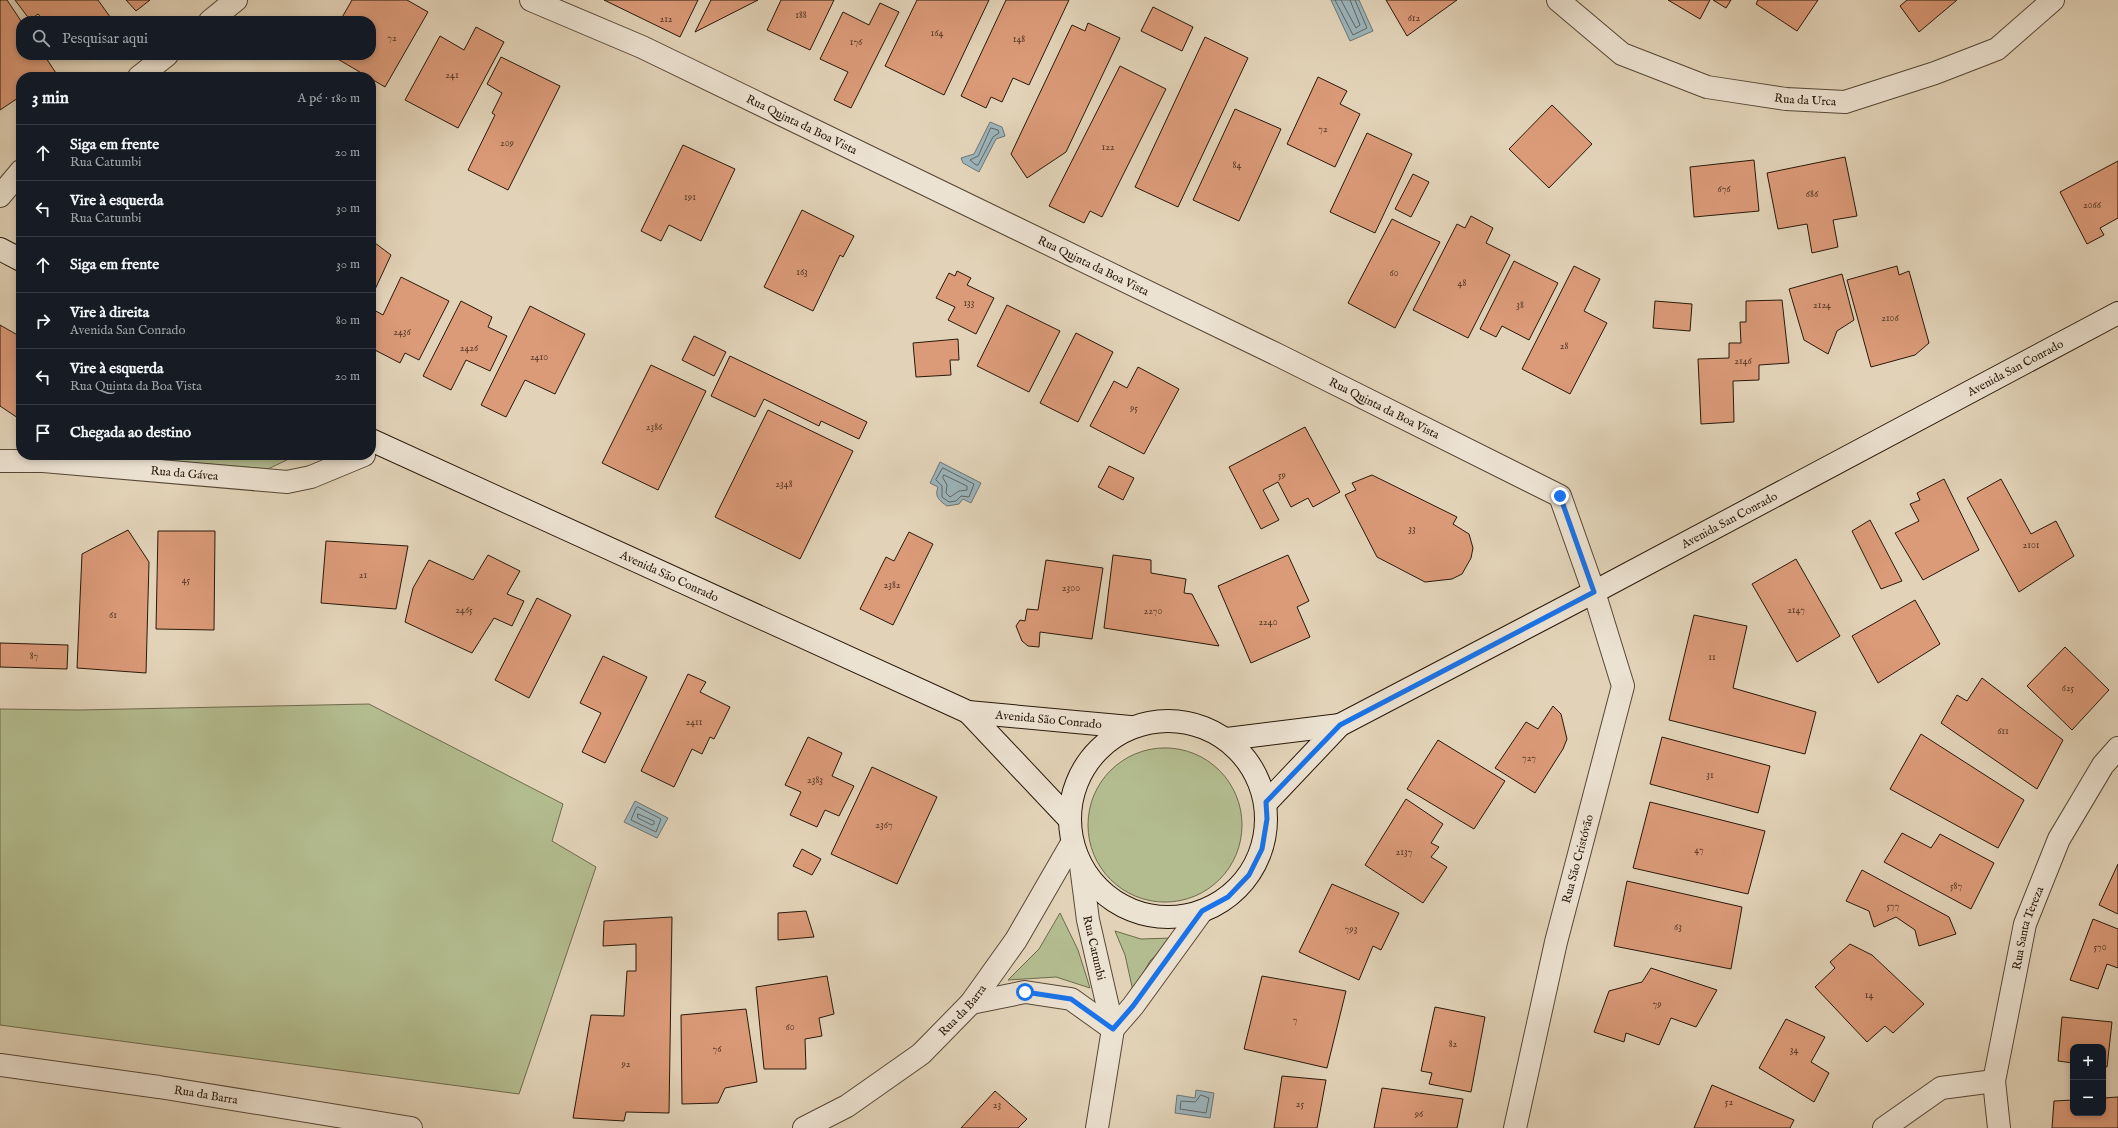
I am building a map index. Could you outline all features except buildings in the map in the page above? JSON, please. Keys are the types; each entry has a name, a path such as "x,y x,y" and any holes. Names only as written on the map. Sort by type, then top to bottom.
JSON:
{"street":[{"path":"216,16 236,0"},
{"name":"Rua Quinta da Boa Vista","path":"531,0 656,54 1287,360 1560,496 1594,592"},
{"name":"Rua da Urca","path":"1558,0 1622,54 1707,87 1786,99 1845,102 1935,73 1997,49 2053,0"},
{"path":"145,72 161,60"},
{"path":"0,196 16,177"},
{"path":"0,249 16,257"},
{"name":"Avenida San Conrado","path":"1266,802 1340,725 1594,592 2118,313"},
{"name":"Avenida São Conrado","path":"376,446 968,712 1130,727"},
{"name":"Rua da Gávea","path":"0,461 107,461 287,482 311,477 352,460"},
{"name":"Rua São Cristóvão","path":"1515,1128 1556,942 1623,686 1594,592"},
{"name":"Avenida São Conrado","path":"968,712 1070,820"},
{"path":"1163,720 1196,724 1227,739 1249,761 1266,802 1267,819 1262,849 1249,875 1228,897 1202,911 1174,917 1147,915 1120,905 1098,888 1081,866 1072,843 1070,820 1073,791 1086,764 1105,742 1130,727 1163,720"},
{"name":"Avenida San Conrado","path":"1227,739 1340,725"},
{"name":"Rua Santa Tereza","path":"2000,1128 1994,1081 2025,924 2059,839 2104,765 2118,748"},
{"name":"Rua da Barra","path":"804,1128 847,1106 921,1054 971,1003 1016,940 1072,843"},
{"name":"Rua Catumbi","path":"1081,866 1088,920 1113,1029 1097,1128"},
{"path":"971,1003 1025,992 1071,999 1113,1029 1133,1006 1202,911"},
{"name":"Rua da Barra","path":"0,1065 167,1088 411,1128"},
{"path":"1884,1128 1941,1088 1994,1081"}],"green space":[{"path":"164,460 287,460 268,469"},
{"path":"369,704 563,804 552,841 596,867 519,1094 0,1025 0,709 80,710"},
{"path":"1157,748 1173,748 1195,754 1220,770 1236,795 1241,810 1241,840 1236,855 1220,880 1208,889 1187,899 1173,902 1157,902 1143,899 1129,893 1116,885 1105,874 1091,847 1088,833 1088,817 1091,803 1097,789 1105,776 1116,765 1143,751"},
{"path":"1060,913 1078,950 1090,988 1056,977 1008,980 1039,949"},
{"path":"1115,931 1141,939 1172,938 1150,961 1133,991 1125,955"}],"water":[{"path":"1331,0 1359,0 1373,31 1350,41"},
{"path":"990,122 1002,127 1005,136 996,139 979,172 963,163 961,158 974,154"},
{"path":"940,462 981,483 971,503 963,499 959,504 947,506 938,498 938,487 930,483"},
{"path":"635,801 668,818 657,838 624,822"},
{"path":"1196,1090 1214,1093 1210,1118 1175,1113 1177,1095 1195,1098"}],"route":[{"path":"1025,992 1071,999 1113,1029 1133,1006 1202,911 1228,897 1249,875 1262,849 1267,819 1266,802 1340,725 1594,592 1560,496"}]}
